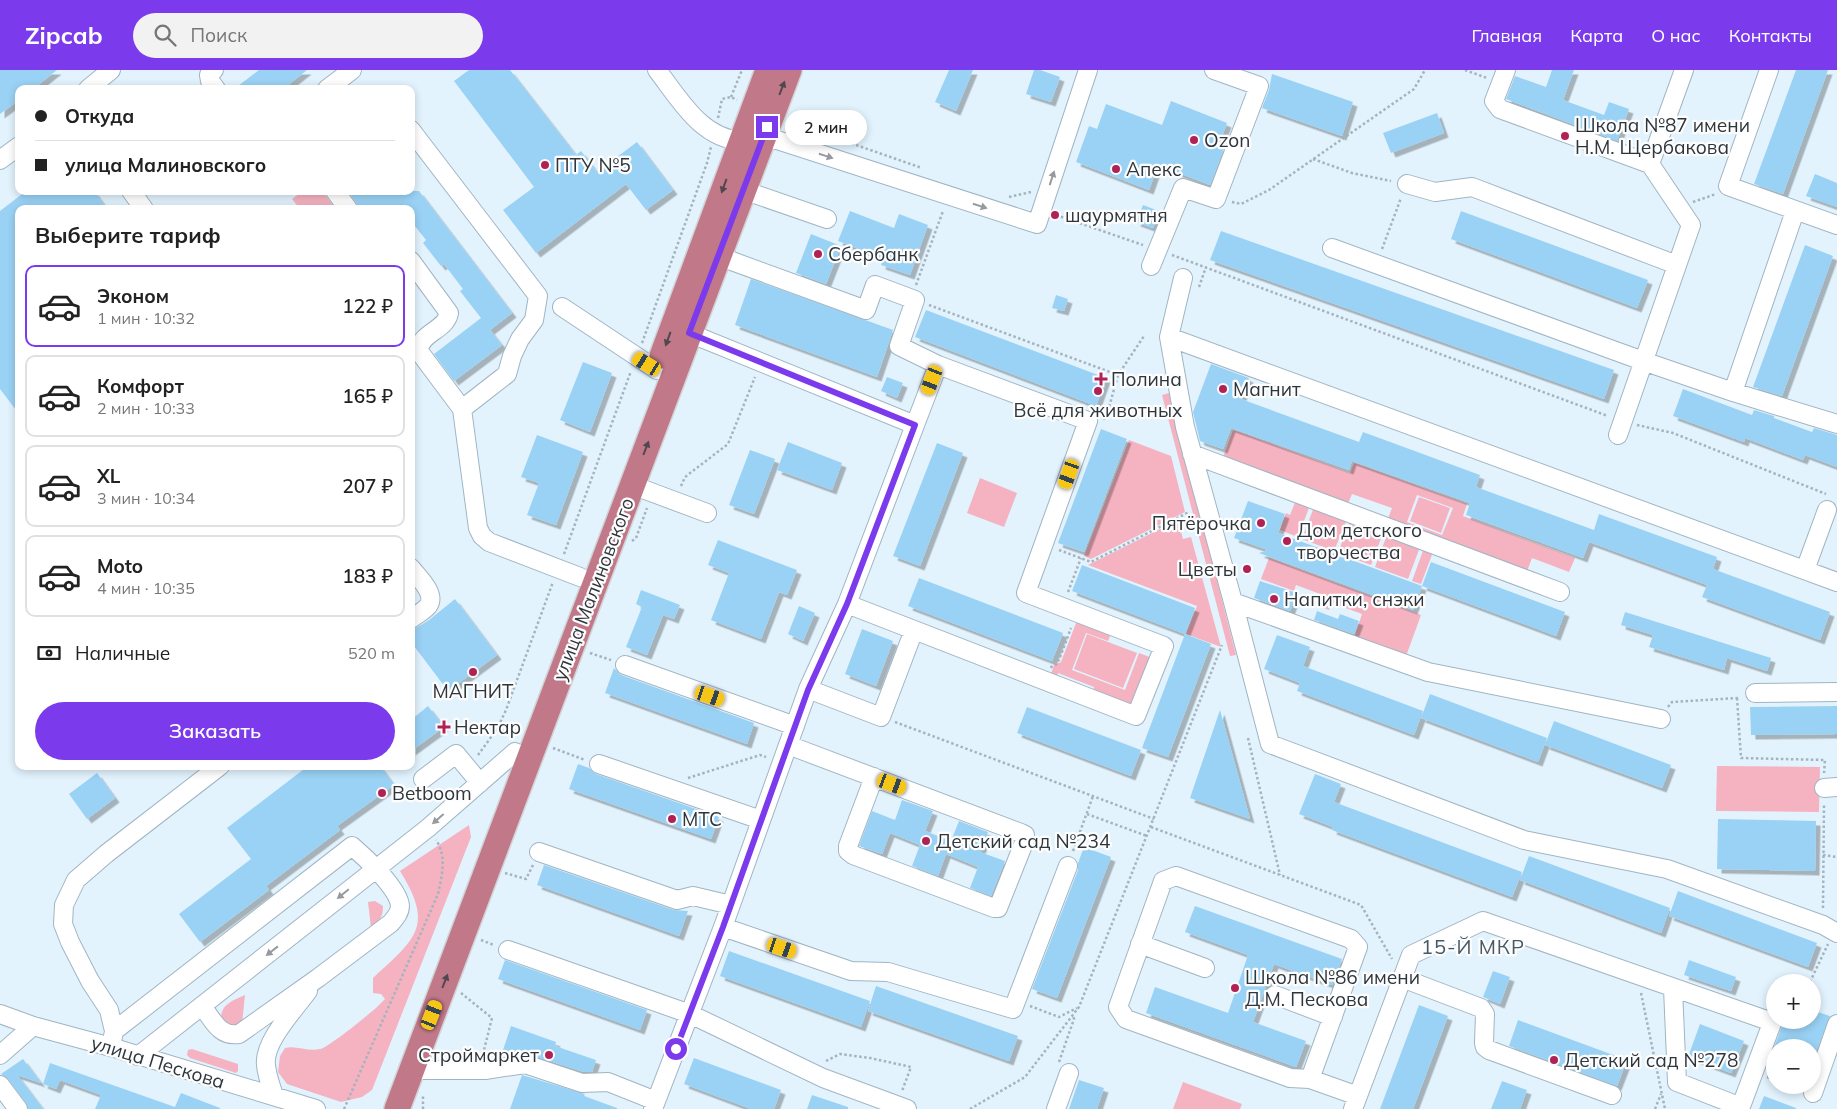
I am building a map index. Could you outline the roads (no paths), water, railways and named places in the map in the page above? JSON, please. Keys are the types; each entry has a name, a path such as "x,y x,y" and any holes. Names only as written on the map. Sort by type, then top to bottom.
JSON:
{"highway":[{"name":"улица Малиновского","path":"380,1109 384,1093 523,744 632,485 743,190 768,70"},
{"name":"улица Малиновского","path":"398,1109 523,744 569,573 647,364 752,140 789,70"}],"street":[{"path":"93,85 111,70"},
{"path":"213,85 209,75 214,70"},
{"path":"332,85 352,70"},
{"path":"657,70 694,118 703,126 728,138 777,140 1042,210 1088,70"},
{"path":"1155,258 1183,188 1216,198 1259,86 1214,70"},
{"path":"1650,164 1684,70"},
{"path":"1769,70 1728,186 1837,225"},
{"path":"1504,76 1494,101 1500,109 1650,164 1691,225 1620,428"},
{"path":"415,135 538,296 534,320 520,339 512,356 507,374 462,409"},
{"path":"0,160 15,149"},
{"path":"1407,184 1435,192 1472,187 1678,264"},
{"path":"743,190 827,219"},
{"path":"1733,392 1795,211"},
{"path":"1332,248 1643,361 1733,392 1837,424"},
{"path":"718,256 866,310 876,285 913,299 899,346 938,365 1088,421 1026,593 1164,646 1136,716 847,604"},
{"path":"415,266 449,313 446,322 422,340 419,349 420,354 462,409 478,528 482,536 489,542 569,573"},
{"path":"1183,278 1169,337 1185,427 1270,744 1524,840 1667,869 1831,930"},
{"path":"562,307 647,364"},
{"path":"689,333 915,425"},
{"path":"1169,337 1837,582"},
{"path":"412,1070 479,1070 525,1064 582,1083 608,1082 655,1105 723,927 808,690 847,604 938,365"},
{"path":"1192,454 1560,592"},
{"path":"632,485 706,513"},
{"path":"1806,570 1828,503"},
{"path":"415,573 430,592 431,599 428,606 415,616"},
{"path":"1233,602 1428,672 1661,719"},
{"path":"808,690 881,717 914,630"},
{"path":"625,665 795,726"},
{"path":"1755,693 1837,692"},
{"path":"138,1056 428,828 523,744"},
{"path":"788,745 1022,832 1025,835 1021,849 998,908 879,865 853,855 848,851 848,846 874,777"},
{"path":"423,779 456,754 480,783"},
{"path":"598,764 761,820"},
{"path":"113,1039 109,1010 90,981 63,924 64,905 76,880 106,854 215,770"},
{"path":"113,1039 352,846 375,868 398,898 400,907 398,915 391,923 239,1034 230,1035 221,1031 202,1006"},
{"path":"538,852 677,900 693,896 731,905"},
{"path":"723,927 851,972 888,972 1012,1009 1068,866"},
{"path":"1310,1079 1358,947 1351,939 1176,876 1163,881 1118,1007 1126,1018 1290,1078 1310,1079 1356,1103 1411,955 1483,921 1673,988 1766,1017"},
{"path":"1140,944 1205,968"},
{"path":"508,950 690,1014 823,1078 902,1107"},
{"path":"274,1096 266,1064 267,1050 318,978"},
{"path":"1402,978 1481,1008 1485,1014 1484,1043 1485,1047 1489,1050 1612,1096"},
{"path":"1673,988 1677,1082 1741,1108 1769,1029"},
{"path":"1275,995 1332,1017"},
{"name":"улица Пескова","path":"0,1014 32,1026 113,1039 138,1056 316,1109"},
{"path":"1821,1068 1837,1024"},
{"path":"0,1055 32,1026"},
{"path":"1056,1109 1069,1073"},
{"path":"0,1085 18,1109"}],"place":[{"name":"Школа №87 имени Н.М. Щербакова","path":"1565,136"},
{"name":"Ozon","path":"1194,140"},
{"name":"ПТУ №5","path":"545,165"},
{"name":"Апекс","path":"1116,169"},
{"name":"шаурмятня","path":"1055,215"},
{"name":"Сбербанк","path":"818,254"},
{"name":"Полина","path":"1101,379"},
{"name":"Магнит","path":"1223,389"},
{"name":"Всё для животных","path":"1098,391"},
{"name":"Пятёрочка","path":"1261,523"},
{"name":"Дом детского творчества","path":"1287,541"},
{"name":"Цветы","path":"1247,569"},
{"name":"Напитки, снэки","path":"1274,599"},
{"name":"МАГНИТ","path":"473,672"},
{"name":"Нектар","path":"444,727"},
{"name":"Betboom","path":"382,793"},
{"name":"МТС","path":"672,819"},
{"name":"Детский сад №234","path":"926,841"},
{"name":"Школа №86 имени Д.М. Пескова","path":"1235,988"},
{"name":"Строймаркет","path":"549,1055"},
{"name":"Детский сад №278","path":"1554,1060"}],"district":[{"name":"15-Й МКР","path":"1473,946"}]}
